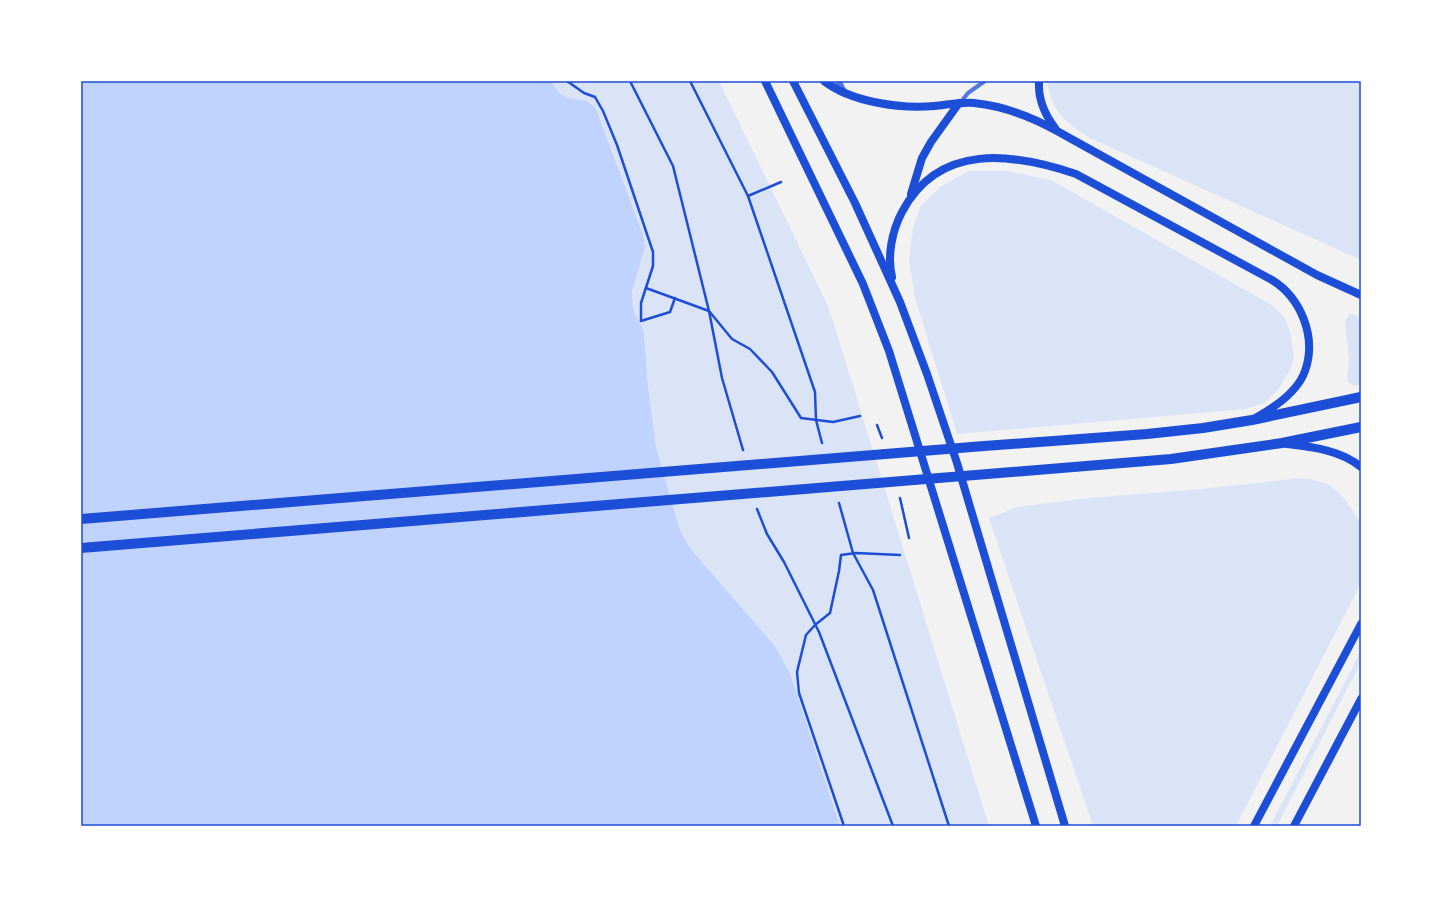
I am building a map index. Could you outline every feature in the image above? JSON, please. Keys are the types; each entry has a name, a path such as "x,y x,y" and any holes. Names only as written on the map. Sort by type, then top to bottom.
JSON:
{"main road":[{"path":"765,81 863,284 889,351 1036,826"},
{"path":"793,81 855,203 900,302 927,374 957,463 1065,826"},
{"path":"824,81 844,93 860,98 899,105 934,106 972,103 1007,109 1035,119 1317,275 1361,295"},
{"path":"1039,81 1042,101 1048,118 1056,130"},
{"path":"900,302 890,267 894,234 899,218 909,198 922,158 931,142 959,103"},
{"path":"909,198 922,184 954,164 982,158 1018,159 1050,166 1076,174 1283,287 1298,306 1307,331 1307,360 1300,380 1283,400 1252,420"},
{"path":"81,519 1147,434 1203,428 1252,420 1361,397"},
{"path":"81,548 1171,459 1282,443 1361,427"},
{"path":"1282,443 1340,455 1353,460 1361,467"},
{"path":"1254,826 1361,624"},
{"path":"1294,826 1361,699"}],"street":[{"path":"838,81 844,93"},
{"path":"959,103 968,93 985,81"}],"path":[{"path":"567,81 584,93 595,97 603,111 617,145 653,252 652,266 641,303 641,321 670,312 675,298"},
{"path":"748,196 781,182"},
{"path":"646,288 709,311 732,339 750,349 772,372 801,418 833,422 860,416"},
{"path":"897,482 909,538"},
{"path":"844,826 799,693 797,672 806,635 815,625 830,613 841,555 856,553 900,555"}],"shaded area":[{"path":"551,81 719,81 829,308 989,826 840,826 790,673 723,586 695,554 686,542 679,527 656,447 648,386 644,334 633,307 632,292 645,247 592,103 569,99 560,93"},
{"path":"1047,81 1361,81 1361,260 1092,139 1075,128 1056,109 1049,92"},
{"path":"969,171 1007,171 1051,180 1275,307 1286,320 1291,335 1294,358 1290,370 1277,391 1264,403 1246,409 957,434 915,298 909,261 913,227 920,207 940,187"},
{"path":"1349,314 1361,318 1361,384 1354,386 1348,382 1347,378 1349,359 1345,321"},
{"path":"1301,478 1328,484 1346,501 1361,523 1361,583 1236,826 1093,826 989,518 1017,507 1088,498 1201,489"},
{"path":"1361,651 1361,662 1277,826 1270,826"}],"water":[{"path":"81,81 551,81 562,95 568,98 588,102 592,105 596,109 643,235 645,247 632,292 633,307 644,334 648,386 656,447 679,527 686,542 695,554 774,645 790,673 840,826 81,826"}]}
